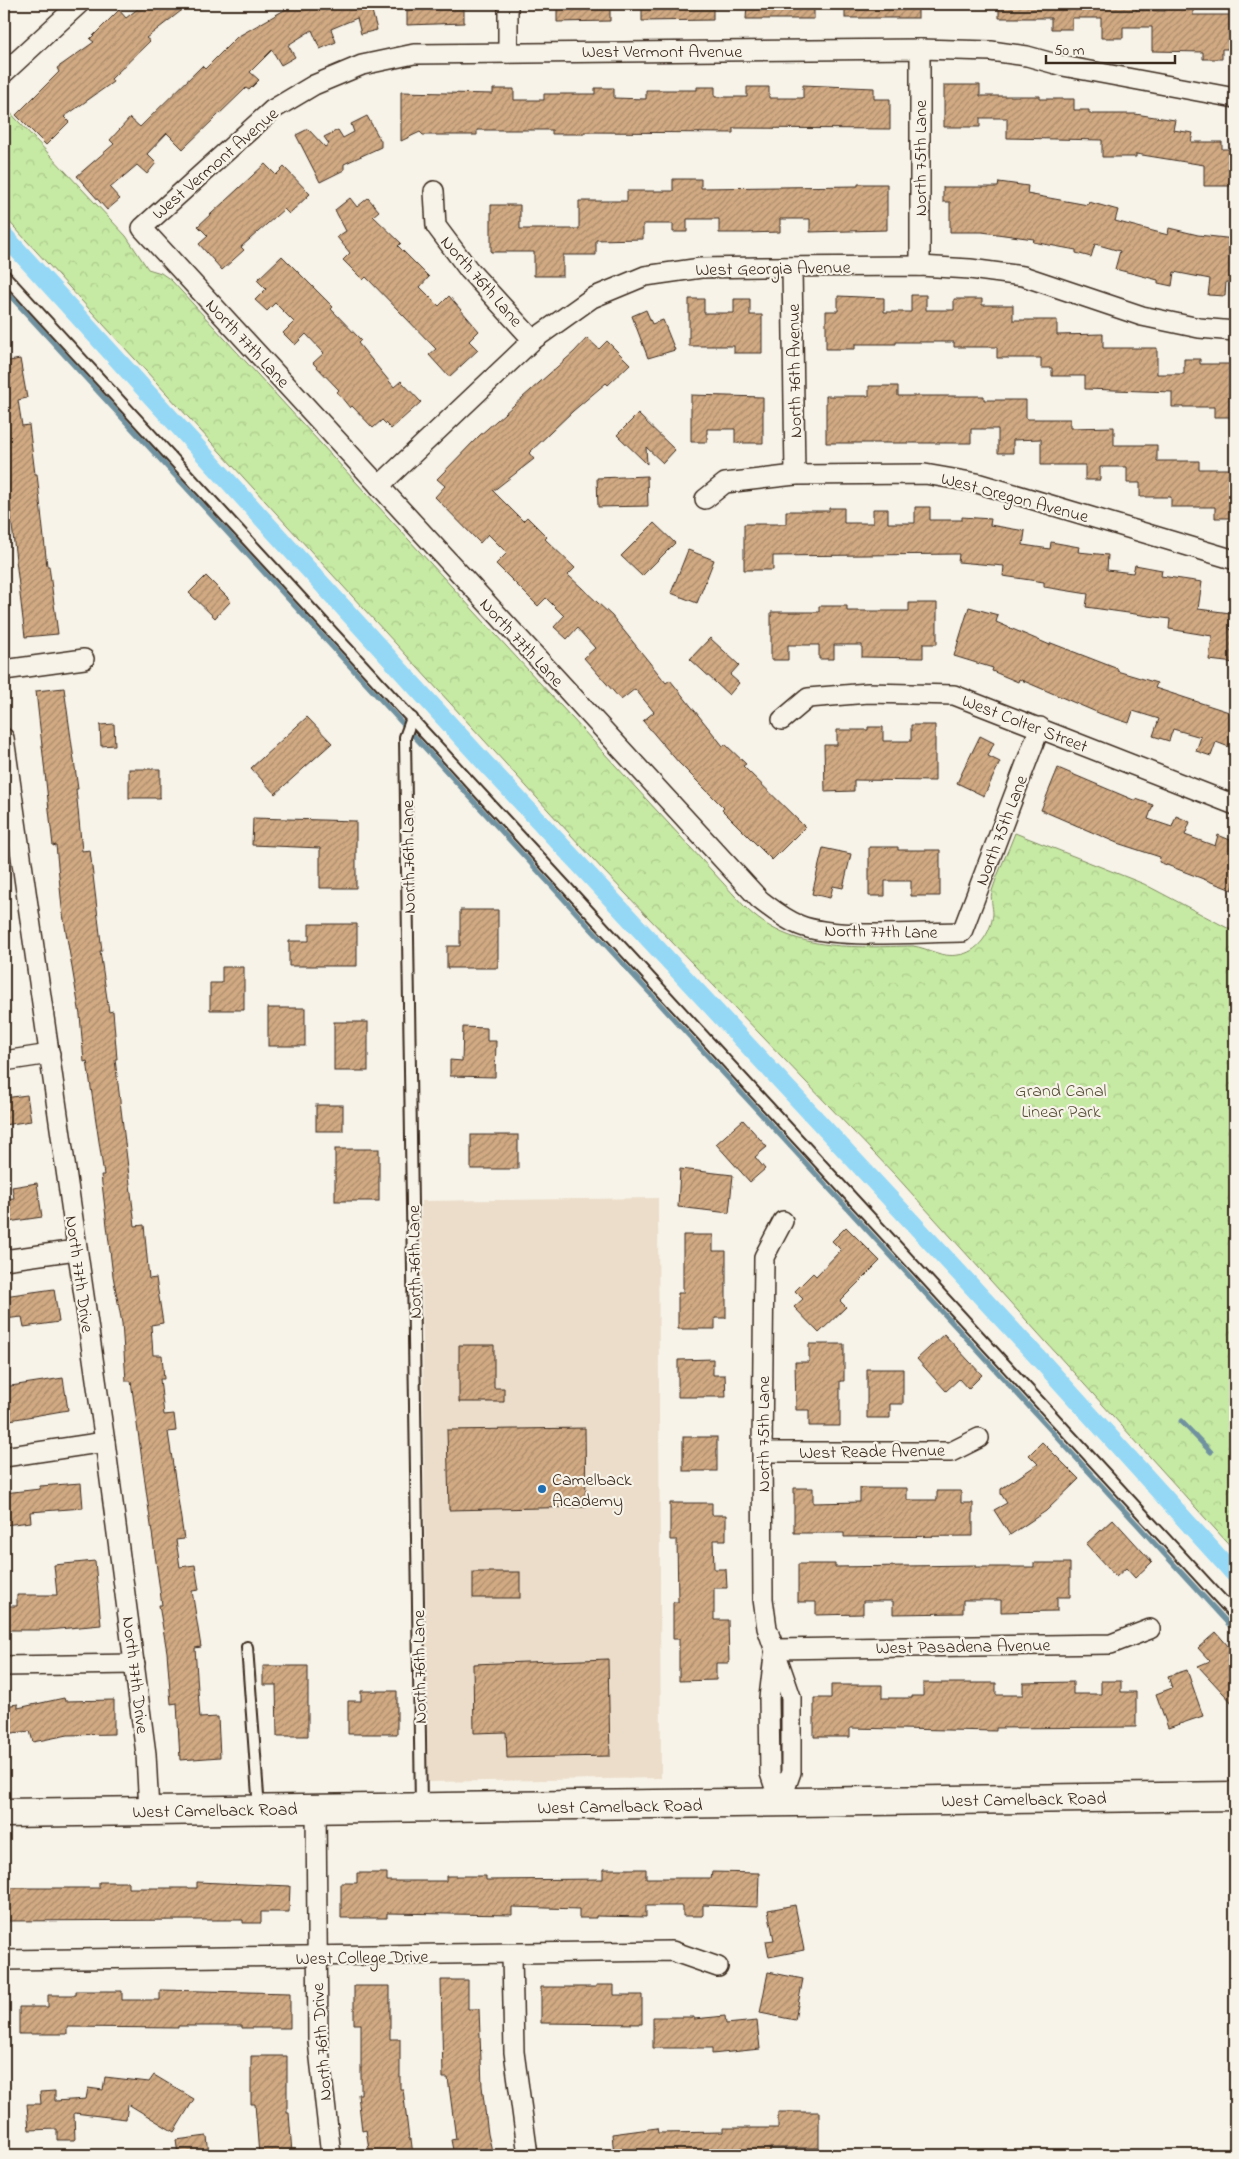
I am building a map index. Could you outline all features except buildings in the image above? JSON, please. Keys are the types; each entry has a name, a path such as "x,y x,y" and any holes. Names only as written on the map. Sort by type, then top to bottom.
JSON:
{"main road":[{"name":"West Camelback Road","path":"4,1813 1235,1796"}],"street":[{"path":"4,73 79,4"},
{"path":"508,4 508,52"},
{"name":"West Vermont Avenue","path":"142,228 272,110 314,85 362,65 414,54 920,49 991,51 1027,56 1063,66 1235,98"},
{"name":"North 75th Lane","path":"920,49 920,266"},
{"name":"North 76th Lane","path":"434,191 436,226 469,270 533,340"},
{"name":"North 77th Lane","path":"142,228 767,905 800,925 824,931 962,932"},
{"name":"West Georgia Avenue","path":"380,486 533,340 592,298 644,276 701,268 920,266 970,269 1023,276 1142,316 1199,328 1235,331"},
{"name":"North 76th Avenue","path":"792,267 795,476"},
{"name":"West Oregon Avenue","path":"705,499 725,483 795,476 925,474 977,484 1235,560"},
{"path":"4,670 84,659"},
{"name":"West Colter Street","path":"782,720 808,698 868,693 954,695 1040,727 1235,805"},
{"name":"North 75th Lane","path":"962,932 1040,727"},
{"name":"North 77th Drive","path":"4,738 12,862 50,1054 135,1664 146,1754 149,1811"},
{"path":"4,1061 50,1054"},
{"name":"North 75th Lane","path":"780,1803 769,1767 769,1698 775,1649 767,1628 763,1599 762,1452 764,1257 783,1222"},
{"path":"4,1260 76,1250"},
{"name":"West Reade Avenue","path":"762,1452 950,1452 979,1438"},
{"path":"4,1457 105,1442"},
{"name":"West Pasadena Avenue","path":"775,1649 1111,1644 1150,1629"},
{"path":"4,1666 135,1664"},
{"name":"North 76th Drive","path":"316,1809 318,2040 331,2155"},
{"name":"West College Drive","path":"4,1960 672,1951 718,1967"},
{"path":"512,1954 514,2052 528,2155"}],"lane":[{"path":"4,275 410,721 1235,1615"},
{"name":"North 76th Lane","path":"410,721 405,736 421,1808"},
{"path":"247,1647 259,1810"}],"shaded area":[{"name":"Camelback Academy","path":"658,1198 661,1778 428,1782 421,1201"}],"green space":[{"name":"Grand Canal Linear Park","path":"4,106 126,236 148,269 161,273 171,280 745,907 763,922 782,933 802,940 824,944 868,947 913,946 952,956 965,953 972,950 982,941 992,921 992,891 1015,833 1144,884 1235,932 1235,1551 896,1176 603,870 4,216"}],"waterway":[{"path":"4,235 484,762 1045,1365 1235,1575"},
{"path":"4,289 1235,1631"},
{"path":"1181,1421 1211,1452"}],"place":[{"name":"Camelback Academy","path":"542,1489"}]}
